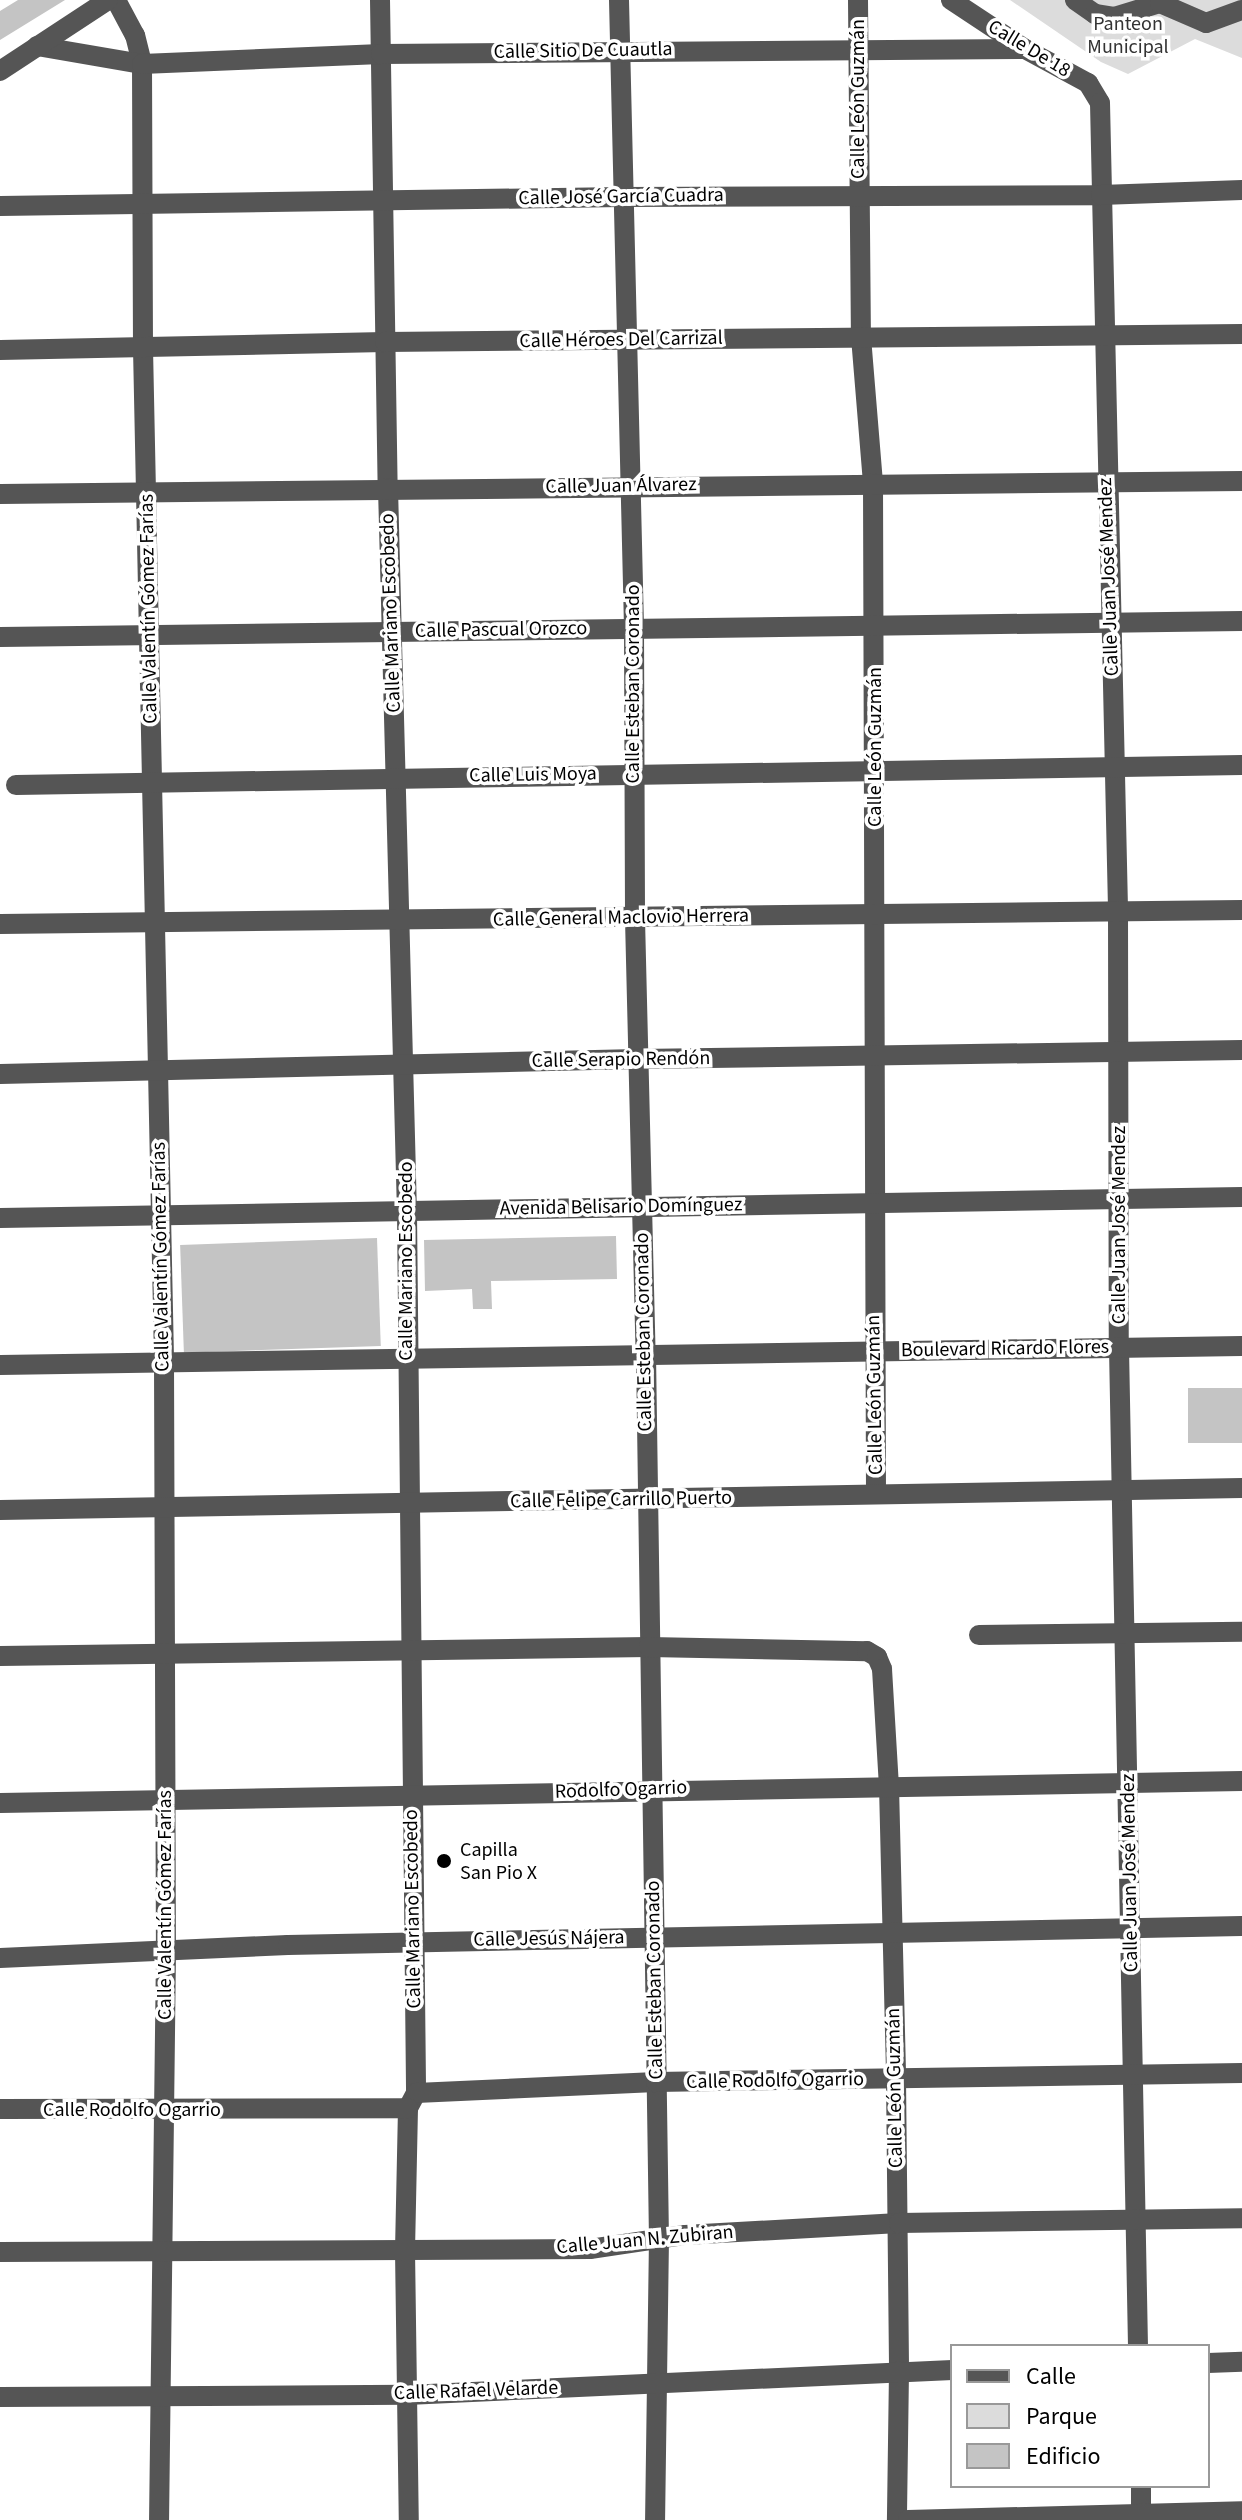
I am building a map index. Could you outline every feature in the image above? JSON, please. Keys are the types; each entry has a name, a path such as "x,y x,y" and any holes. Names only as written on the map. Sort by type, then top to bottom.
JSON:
{"street":[{"path":"0,71 108,0"},
{"name":"Calle Valentín Gómez Farías","path":"116,0 135,35 142,64 143,348 164,1363 166,1951 159,2520"},
{"name":"Calle Mariano Escobedo","path":"380,0 388,488 407,1213 413,1942 412,2101 405,2250 409,2520"},
{"name":"Calle Esteban Coronado","path":"619,0 634,627 635,919 646,1354 659,2238 660,2384 655,2520"},
{"name":"Calle León Guzmán","path":"858,0 857,195 861,337 873,483 876,1494"},
{"name":"Calle De 18","path":"951,0 1025,49 1088,83 1100,103"},
{"path":"1075,0 1095,14 1114,17 1160,3 1206,23 1242,10"},
{"name":"Calle Sitio De Cuautla","path":"37,46 142,64 381,54 1025,49"},
{"name":"Calle Juan José Mendez","path":"1100,103 1106,481 1116,768 1120,1052 1119,1348 1138,2344"},
{"name":"Calle José García Cuadra","path":"0,206 622,197 1101,195 1242,190"},
{"name":"Calle Héroes Del Carrizal","path":"0,350 385,342 1242,334"},
{"name":"Calle Juan Álvarez","path":"0,494 1242,481"},
{"name":"Calle Pascual Orozco","path":"0,637 1242,621"},
{"name":"Calle Luis Moya","path":"16,785 1242,765"},
{"name":"Calle General Maclovio Herrera","path":"0,924 1242,910"},
{"name":"Calle Serapio Rendón","path":"0,1074 638,1059 1242,1050"},
{"name":"Avenida Belisario Domínguez","path":"0,1218 1242,1197"},
{"name":"Boulevard Ricardo Flores","path":"0,1365 1242,1346"},
{"name":"Calle Felipe Carrillo Puerto","path":"0,1510 1242,1488"},
{"path":"979,1635 1242,1632"},
{"path":"0,1656 649,1647"},
{"name":"Calle León Guzmán","path":"649,1647 867,1651 877,1657 882,1669 889,1786 899,2223 897,2520"},
{"name":"Rodolfo Ogarrio","path":"0,1803 652,1789 1242,1781"},
{"name":"Calle Jesús Nájera","path":"0,1958 413,1942 1242,1926"},
{"name":"Calle Rodolfo Ogarrio","path":"0,2109 164,2110 412,2101 656,2082 1242,2073"},
{"name":"Calle Juan N. Zubiran","path":"0,2252 590,2249 659,2238 899,2223 1242,2218"},
{"path":"1210,2363 1242,2362"},
{"name":"Calle Rafael Velarde","path":"0,2397 407,2395 950,2370"},
{"path":"1141,2488 1141,2517"},
{"path":"908,2520 1141,2517 1242,2511"}],"green space":[{"name":"Panteon Municipal","path":"1010,0 1242,0 1242,58 1195,39 1128,74 1101,62"}],"building":[{"path":"18,0 65,0 0,40 0,11"},
{"path":"616,1236 617,1279 491,1281 492,1309 473,1309 472,1289 425,1291 424,1240"},
{"path":"377,1238 381,1346 184,1353 180,1245"},
{"path":"1188,1388 1242,1388 1242,1443 1188,1443"}],"place":[{"name":"Capilla San Pio X","path":"444,1861"}]}
